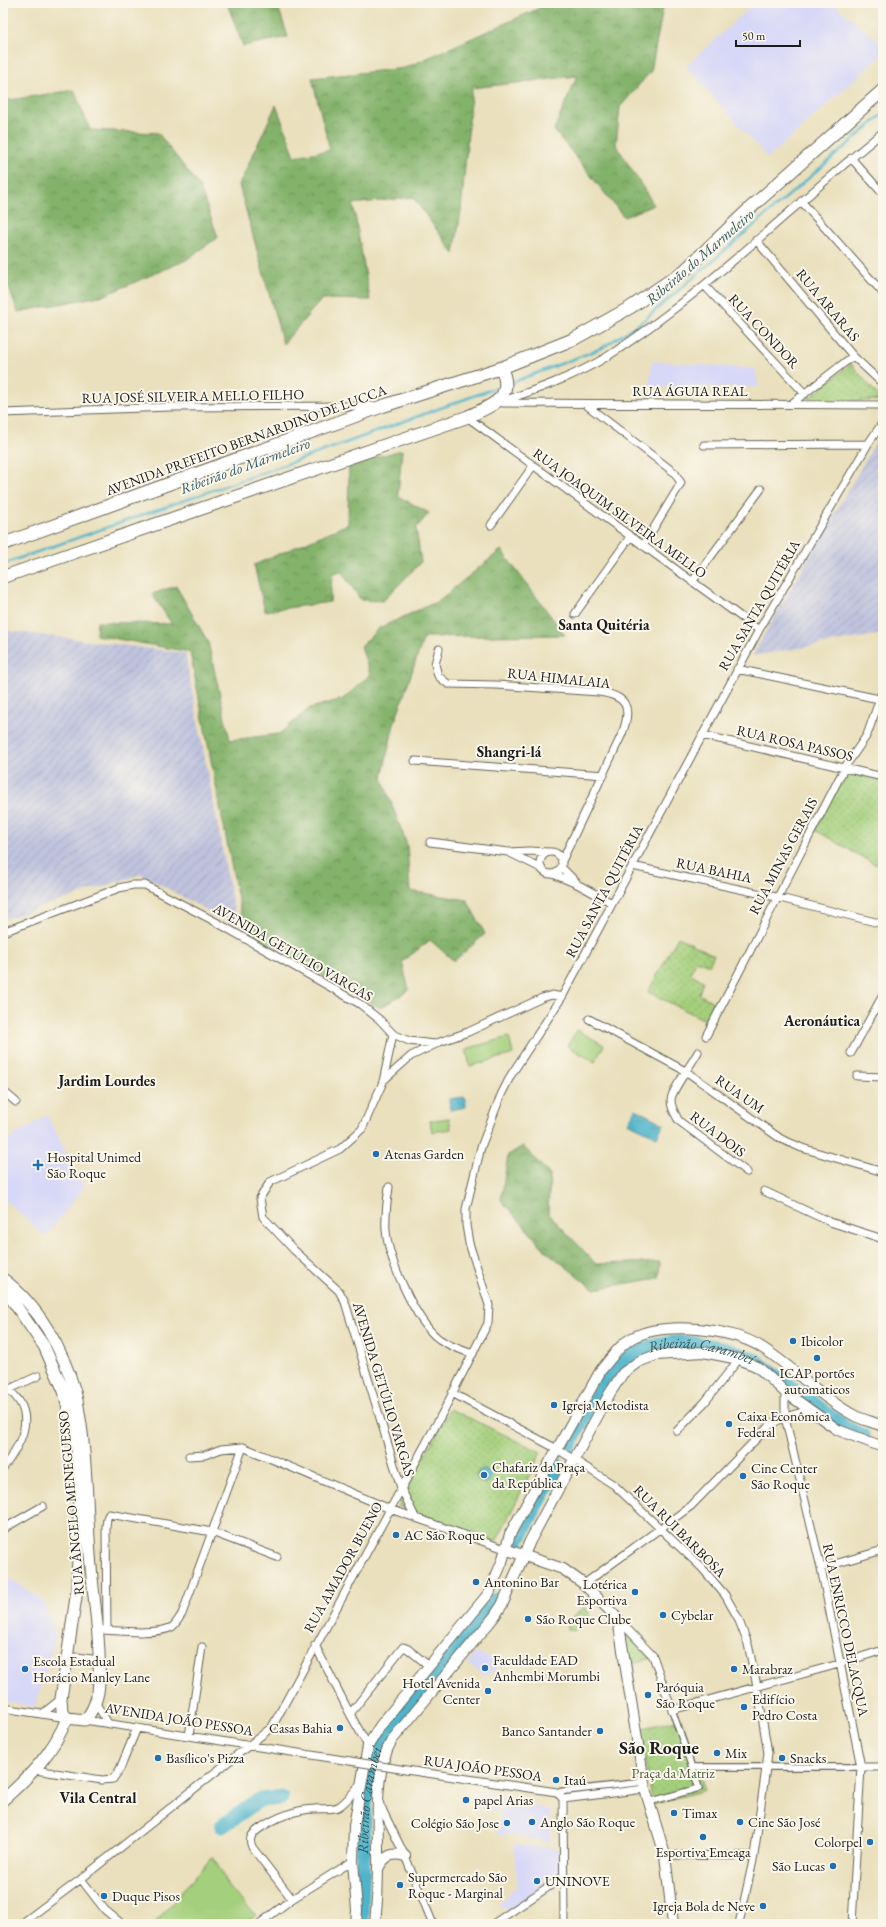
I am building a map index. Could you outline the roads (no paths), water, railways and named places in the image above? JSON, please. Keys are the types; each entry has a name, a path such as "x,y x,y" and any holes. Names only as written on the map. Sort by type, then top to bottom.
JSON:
{"highway":[{"name":"AVENIDA PREFEITO BERNARDINO DE LUCCA","path":"3,544 383,406 501,368 574,339 599,326 684,271 748,210 883,90"},
{"path":"3,577 467,417 497,403 504,393 504,374 501,368"}],"main road":[{"name":"RUA ÂNGELO MENEGUESSO","path":"3,1279 33,1307 64,1360 76,1393 84,1447 102,1630 98,1662 100,1682 91,1713 85,1720"},
{"name":"RUA ÂNGELO MENEGUESSO","path":"3,1290 15,1303 44,1346 64,1390 77,1447 77,1590 68,1660 61,1698"},
{"path":"356,1924 357,1910 353,1861 354,1826 368,1746 380,1726 489,1593 510,1534 601,1370 620,1347 634,1337 662,1329 695,1328 714,1331 760,1346 839,1406 858,1417 883,1426"},
{"path":"375,1924 378,1869 378,1800 386,1750 392,1740 494,1617 502,1605 523,1556 573,1458 610,1392 623,1373 638,1362 656,1355 681,1352 703,1352 739,1359 758,1367 784,1392 838,1430 883,1447"},
{"path":"505,1549 563,1569 584,1584 618,1619 645,1786 665,1855 673,1924"},
{"path":"68,1660 77,1659 98,1662"},
{"path":"3,1800 35,1770 59,1734 67,1718 62,1711 61,1698"},
{"name":"AVENIDA JOÃO PESSOA","path":"67,1718 85,1720"},
{"path":"378,1869 382,1861 388,1856 397,1854 405,1856"}],"street":[{"path":"497,403 550,385 608,356 705,286 801,201 883,132"},
{"path":"851,158 883,194"},
{"path":"801,201 883,293"},
{"name":"RUA ARARAS","path":"756,240 853,356 883,384"},
{"name":"RUA CONDOR","path":"705,286 805,394"},
{"path":"792,404 853,356"},
{"name":"RUA ÁGUIA REAL","path":"497,403 883,405"},
{"path":"585,404 675,473 681,483 643,546"},
{"name":"RUA JOSÉ SILVEIRA MELLO FILHO","path":"3,413 170,407 383,406"},
{"name":"RUA JOAQUIM SILVEIRA MELLO","path":"467,417 759,630"},
{"name":"RUA SANTA QUITÉRIA","path":"452,1393 488,1323 489,1305 466,1225 466,1209 481,1147 511,1075 562,997 759,630 868,444 883,422"},
{"path":"704,445 868,444"},
{"path":"491,525 533,466"},
{"path":"692,582 761,489"},
{"path":"575,614 630,537"},
{"name":"RUA HIMALAIA","path":"439,649 435,664 438,676 448,684 496,685 599,692 619,698 626,706 628,717 604,775 569,843 562,864"},
{"path":"737,670 879,698"},
{"name":"RUA MINAS GERAIS","path":"706,1036 776,897 845,767 867,735 872,725 879,698 883,690"},
{"name":"RUA ROSA PASSOS","path":"702,735 883,777"},
{"path":"416,761 604,775"},
{"path":"430,842 508,852 529,851 551,853 559,856 562,864 577,884"},
{"name":"RUA HIMALAIA","path":"551,853 569,843"},
{"path":"508,852 541,868 548,874 553,874 577,884 612,902"},
{"path":"541,868 541,860 551,853"},
{"path":"553,874 558,872 562,864"},
{"name":"RUA BAHIA","path":"632,866 776,897 883,924"},
{"name":"AVENIDA GETÚLIO VARGAS","path":"3,932 120,888 133,885 145,885 222,926 360,1004 380,1020 393,1034 383,1082 362,1129 340,1149 270,1182 260,1198 260,1208 263,1217 294,1250 339,1291 345,1302 401,1488 415,1517"},
{"path":"383,1082 412,1056 438,1042 468,1032 542,998 552,995 562,997"},
{"path":"851,1053 883,995"},
{"name":"RUA UM","path":"589,1019 687,1072 780,1139 802,1148 883,1172"},
{"path":"393,1034 409,1041 422,1043 438,1042"},
{"name":"RUA DOIS","path":"698,1052 672,1095 671,1105 674,1113 679,1120 747,1172"},
{"path":"858,1076 883,1077"},
{"path":"3,1091 16,1102"},
{"path":"389,1187 386,1231 391,1252 408,1297 420,1317 438,1338 447,1344 473,1354"},
{"path":"764,1191 830,1222 883,1239"},
{"path":"676,1431 704,1402 739,1359"},
{"path":"3,1468 21,1442 25,1426 21,1402 5,1389 38,1376"},
{"name":"RUA ENRICCO DELACQUA","path":"784,1392 785,1417 821,1568 839,1664 861,1767 852,1924"},
{"name":"RUA AMADOR BUENO","path":"21,1924 81,1879 272,1726 452,1393"},
{"name":"RUA RUI BARBOSA","path":"452,1393 573,1458 614,1485 702,1568 725,1596 738,1618 748,1644 757,1686 768,1753 754,1856 739,1924"},
{"path":"584,1584 691,1506 771,1424 785,1417 809,1410"},
{"path":"243,1447 212,1532 182,1614 173,1626 163,1630 151,1631 102,1630 106,1527 109,1514 212,1532 277,1557"},
{"path":"189,1456 205,1455 221,1449 243,1447 390,1508 505,1549"},
{"path":"3,1530 44,1506"},
{"path":"821,1568 883,1550"},
{"path":"618,1619 653,1656 699,1788 649,1802"},
{"path":"315,1645 368,1746"},
{"path":"189,1736 202,1647"},
{"path":"350,1714 402,1647 408,1649 429,1666"},
{"path":"672,1710 839,1664 883,1650"},
{"path":"42,1714 61,1698"},
{"path":"95,1702 108,1723"},
{"name":"AVENIDA JOÃO PESSOA","path":"3,1708 67,1718"},
{"name":"AVENIDA JOÃO PESSOA","path":"85,1720 350,1760 406,1770"},
{"path":"35,1770 102,1780 113,1779 120,1769 137,1728"},
{"path":"692,1767 883,1767"},
{"name":"RUA JOÃO PESSOA","path":"406,1770 556,1792 645,1786"},
{"path":"292,1899 252,1846 250,1839 269,1822 290,1813 312,1809 336,1808 360,1786"},
{"path":"564,1924 563,1799 645,1786"},
{"name":"RUA JOÃO PESSOA","path":"556,1792 563,1799"},
{"path":"378,1800 381,1810 405,1856 432,1924"},
{"path":"665,1855 754,1856"},
{"path":"260,1924 292,1899 353,1861"},
{"path":"492,1924 563,1877"},
{"path":"81,1879 105,1910 122,1924"}],"water":[{"path":"465,1097 466,1107 450,1110 449,1099"},
{"path":"635,1109 664,1124 657,1137 628,1123"},
{"name":"Chafariz da Praça da República","path":"484,1469 489,1471 491,1476 489,1481 484,1483 479,1481 477,1476 479,1471"}],"waterway":[{"name":"Ribeirão do Marmeleiro","path":"511,383 602,348 643,321 883,114"},
{"name":"Ribeirão do Marmeleiro","path":"3,564 321,452 495,388"},
{"name":"Ribeirão Carambeí","path":"569,1445 600,1389 613,1372 628,1358 644,1349 662,1344 681,1343 700,1344 720,1348 756,1361 846,1428 863,1436"},
{"name":"Ribeirão Carambeí","path":"518,1540 558,1466"},
{"name":"Ribeirão Carambeí","path":"361,1924 364,1815 368,1782 377,1747 496,1600"},
{"path":"222,1826 259,1800 281,1798"}],"place":[{"name":"Atenas Garden","path":"376,1154"},
{"name":"Hospital Unimed São Roque","path":"38,1165"},
{"name":"Ibicolor","path":"793,1341"},
{"name":"ICAP portões automaticos","path":"817,1358"},
{"name":"Igreja Metodista","path":"554,1405"},
{"name":"Caixa Econômica Federal","path":"729,1424"},
{"name":"Chafariz da Praça da República","path":"484,1475"},
{"name":"Cine Center São Roque","path":"743,1476"},
{"name":"AC São Roque","path":"396,1535"},
{"name":"Antonino Bar","path":"476,1582"},
{"name":"Lotérica Esportiva","path":"635,1592"},
{"name":"Cybelar","path":"663,1615"},
{"name":"São Roque Clube","path":"528,1619"},
{"name":"Faculdade EAD Anhembi Morumbi","path":"485,1668"},
{"name":"Escola Estadual Horácio Manley Lane","path":"25,1669"},
{"name":"Marabraz","path":"734,1669"},
{"name":"Hotel Avenida Center","path":"488,1691"},
{"name":"Paróquia São Roque","path":"648,1695"},
{"name":"Edifício Pedro Costa","path":"744,1707"},
{"name":"Casas Bahia","path":"340,1728"},
{"name":"Banco Santander","path":"600,1731"},
{"name":"Mix","path":"717,1753"},
{"name":"Basílico's Pizza","path":"158,1758"},
{"name":"Snacks","path":"782,1758"},
{"name":"Itaú","path":"556,1780"},
{"name":"papel Arias","path":"466,1800"},
{"name":"Timax","path":"674,1813"},
{"name":"Anglo São Roque","path":"532,1822"},
{"name":"Cine São José","path":"740,1822"},
{"name":"Colégio São Jose","path":"507,1823"},
{"name":"Esportiva Emeaga","path":"703,1837"},
{"name":"Colorpel","path":"870,1842"},
{"name":"São Lucas","path":"833,1866"},
{"name":"UNINOVE","path":"537,1881"},
{"name":"Supermercado São Roque - Marginal","path":"400,1885"},
{"name":"Duque Pisos","path":"104,1896"},
{"name":"Igreja Bola de Neve","path":"763,1906"}],"district":[{"name":"Santa Quitéria","path":"604,625"},
{"name":"Shangri-lá","path":"509,752"},
{"name":"Aeronáutica","path":"822,1021"},
{"name":"Jardim Lourdes","path":"107,1081"},
{"name":"São Roque","path":"659,1748"},
{"name":"Vila Central","path":"98,1798"}],"park label":[{"name":"Praça da Matriz","path":"673,1773"}]}
